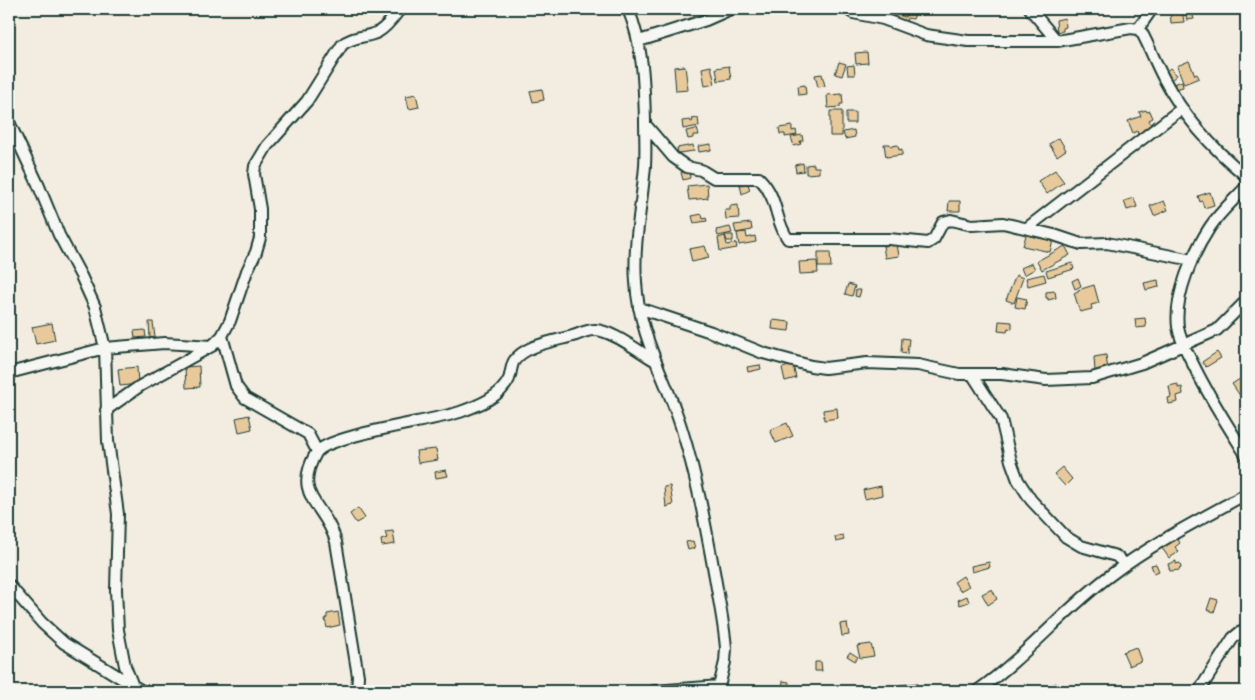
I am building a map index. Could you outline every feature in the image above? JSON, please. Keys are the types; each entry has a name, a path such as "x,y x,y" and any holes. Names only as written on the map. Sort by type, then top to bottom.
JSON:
{"street":[{"path":"106,410 147,382 212,346 222,336 230,321 260,238 260,209 254,174 255,166 268,146 307,101 342,45 346,41 378,32 389,23 400,9"},
{"path":"628,9 636,27 639,41 644,92 645,165 635,267 639,308 654,360 682,428 693,468 706,528 725,638 725,662 719,688 654,691"},
{"path":"639,41 706,20 731,9"},
{"path":"847,9 853,13 884,14 926,35 968,41 1057,41 1131,28 1138,29 1142,33 1164,81 1181,109 1205,137 1246,176"},
{"path":"1030,9 1057,41"},
{"path":"1138,29 1152,9"},
{"path":"1027,228 1181,109"},
{"path":"9,122 59,235 95,307 105,348 108,441 118,514 116,590 118,630 125,666 138,688"},
{"path":"645,124 673,157 687,167 701,170 714,178 759,178 774,200 784,233 788,239 889,239 928,243 934,239 943,222 947,220 972,225 1003,223 1054,235 1081,244 1107,243 1192,260"},
{"path":"1246,187 1225,208 1210,227 1192,260 1178,305 1178,327 1184,345 1205,388 1246,455"},
{"path":"639,308 763,352 811,366 825,368 867,363 918,365 958,374 1007,374 1046,380 1092,378 1120,370 1184,345 1217,330 1246,301"},
{"path":"357,691 358,676 336,542 330,524 310,496 307,485 307,474 317,451 327,445 355,436 445,417 472,408 504,388 510,378 513,362 521,355 539,346 594,330 616,337 654,360"},
{"path":"222,336 236,386 245,398 308,434 317,451"},
{"path":"9,374 105,348 164,343 212,346"},
{"path":"972,374 1000,419 1018,480 1031,500 1066,537 1081,546 1116,556 1125,564"},
{"path":"977,691 1004,671 1078,602 1125,564 1246,494"},
{"path":"9,585 42,623 64,643 138,688"},
{"path":"1199,691 1232,638 1246,630"}],"building":[{"path":"908,9 917,9 913,19 907,18 906,23 894,20 895,14 905,17"},
{"path":"1170,9 1182,9 1184,22 1171,23"},
{"path":"1184,9 1191,9 1194,19 1187,20"},
{"path":"1065,18 1066,27 1063,28 1063,31 1057,32 1056,20"},
{"path":"867,52 868,63 856,64 855,53"},
{"path":"1189,61 1195,75 1197,74 1199,78 1184,84 1177,66"},
{"path":"839,62 846,64 842,76 835,74"},
{"path":"854,65 855,75 848,75 847,66"},
{"path":"685,66 688,90 676,91 674,67"},
{"path":"711,66 715,84 705,86 702,68"},
{"path":"729,66 731,79 718,81 716,68"},
{"path":"1170,68 1177,75 1171,80 1164,73"},
{"path":"822,74 825,86 818,87 815,75"},
{"path":"1182,81 1183,87 1176,89 1174,84"},
{"path":"805,85 806,94 799,95 798,86"},
{"path":"542,89 544,100 533,102 530,91"},
{"path":"416,94 419,107 409,109 406,96"},
{"path":"842,94 843,104 840,104 840,107 828,108 827,95"},
{"path":"1146,110 1147,112 1150,111 1153,118 1149,120 1151,125 1143,130 1144,132 1138,134 1137,131 1133,133 1128,121 1141,116 1139,112"},
{"path":"830,111 842,111 842,136 830,136"},
{"path":"846,112 855,112 855,123 846,123"},
{"path":"698,118 699,126 683,129 682,121 690,120 691,122 693,121 692,119"},
{"path":"792,126 792,131 796,130 797,135 785,137 785,134 780,134 779,128"},
{"path":"697,129 699,135 693,135 693,138 688,139 686,131"},
{"path":"854,130 855,137 845,139 843,132"},
{"path":"802,135 803,141 800,141 801,144 794,146 791,137"},
{"path":"1059,138 1066,150 1057,156 1049,144"},
{"path":"711,144 711,150 699,152 698,146"},
{"path":"884,144 898,145 899,150 902,149 902,155 886,157"},
{"path":"693,145 694,151 678,153 677,148"},
{"path":"803,163 804,171 796,172 795,165"},
{"path":"814,164 814,167 819,167 819,173 806,174 806,165"},
{"path":"1055,170 1064,182 1047,194 1038,181"},
{"path":"689,171 690,178 683,180 681,172"},
{"path":"707,184 708,198 689,200 687,186"},
{"path":"748,184 750,190 742,194 740,185"},
{"path":"1210,192 1214,205 1204,208 1198,196"},
{"path":"1134,198 1137,207 1127,210 1124,201"},
{"path":"949,201 960,201 960,211 948,211"},
{"path":"1164,201 1168,210 1154,216 1150,206"},
{"path":"738,205 739,218 726,219 725,210 730,210 730,206"},
{"path":"702,214 703,219 706,218 707,221 694,223 692,216"},
{"path":"751,223 752,230 736,233 734,225"},
{"path":"730,227 732,233 718,236 716,230"},
{"path":"746,232 747,238 755,236 756,242 739,245 737,233"},
{"path":"725,235 733,235 733,241 727,241"},
{"path":"1026,235 1053,241 1050,252 1023,246"},
{"path":"725,236 727,245 736,243 737,248 720,251 718,238"},
{"path":"897,244 899,256 885,258 883,246"},
{"path":"705,246 709,258 692,262 689,249"},
{"path":"1065,246 1070,255 1042,270 1037,261"},
{"path":"818,252 830,252 831,267 818,267"},
{"path":"817,261 818,273 800,274 799,262"},
{"path":"1032,263 1035,269 1024,275 1021,268"},
{"path":"1072,263 1074,269 1048,277 1046,271"},
{"path":"1044,274 1046,281 1028,286 1026,278"},
{"path":"1016,275 1023,278 1014,303 1006,300"},
{"path":"1078,278 1081,286 1075,289 1072,281"},
{"path":"1158,280 1159,287 1146,290 1144,283"},
{"path":"848,284 855,286 852,296 845,294"},
{"path":"1094,285 1099,303 1091,305 1092,309 1080,312 1074,293"},
{"path":"856,290 861,290 859,297 855,296"},
{"path":"1055,291 1056,298 1048,300 1046,298 1046,292"},
{"path":"1017,297 1027,299 1025,309 1015,307"},
{"path":"1145,318 1146,327 1136,328 1135,319"},
{"path":"773,320 790,322 789,331 772,329"},
{"path":"999,321 1012,322 1012,329 1008,328 1007,332 998,331"},
{"path":"149,322 153,322 155,337 150,338"},
{"path":"52,323 55,340 36,344 32,327"},
{"path":"145,330 146,337 135,338 134,331"},
{"path":"902,338 909,339 907,354 901,353"},
{"path":"1217,352 1221,358 1206,367 1202,362"},
{"path":"1106,355 1108,371 1095,372 1094,357"},
{"path":"760,365 761,369 748,372 747,367"},
{"path":"793,365 796,378 785,381 782,368"},
{"path":"199,366 200,387 186,388 185,367"},
{"path":"137,367 138,384 120,386 118,369"},
{"path":"1246,375 1246,394 1241,397 1232,384"},
{"path":"1178,384 1178,388 1182,387 1183,394 1177,396 1178,402 1169,404 1168,398 1171,397 1169,386"},
{"path":"837,408 838,418 824,420 823,410"},
{"path":"249,415 252,429 239,432 236,418"},
{"path":"787,423 793,436 776,443 770,430"},
{"path":"436,449 438,460 418,463 416,451"},
{"path":"1062,467 1072,479 1065,486 1054,474"},
{"path":"446,470 448,476 436,478 435,472"},
{"path":"670,486 673,505 666,507 664,487"},
{"path":"881,486 882,495 865,499 863,490"},
{"path":"358,508 365,518 356,523 350,514"},
{"path":"393,531 395,544 382,546 381,540 387,538 385,532"},
{"path":"843,535 844,540 836,542 835,537"},
{"path":"1177,538 1180,543 1175,547 1179,552 1169,558 1162,548"},
{"path":"693,541 695,548 688,550 686,542"},
{"path":"1176,561 1176,564 1180,563 1180,570 1170,571 1168,564"},
{"path":"989,562 990,567 972,572 971,566"},
{"path":"1156,564 1159,571 1154,573 1151,565"},
{"path":"963,576 969,586 960,591 954,582"},
{"path":"992,589 997,599 988,605 982,594"},
{"path":"967,596 969,602 960,605 958,600"},
{"path":"1211,598 1218,600 1214,612 1207,610"},
{"path":"338,612 340,625 327,628 325,619 327,614"},
{"path":"847,623 849,635 842,636 840,624"},
{"path":"871,644 874,656 860,658 857,646"},
{"path":"1136,647 1141,661 1129,666 1123,652"},
{"path":"850,652 858,657 855,661 847,656"},
{"path":"815,662 821,662 822,671 815,671"},
{"path":"783,681 789,682 788,689 782,688"},
{"path":"917,683 919,691 905,691 900,685"},
{"path":"1056,683 1061,691 1049,691 1047,688"}]}
